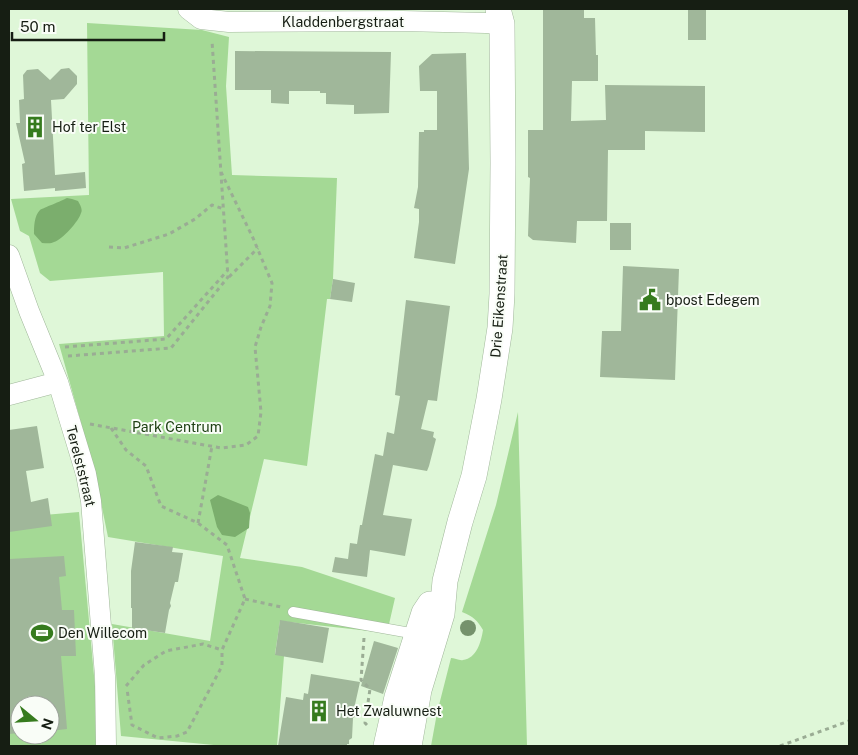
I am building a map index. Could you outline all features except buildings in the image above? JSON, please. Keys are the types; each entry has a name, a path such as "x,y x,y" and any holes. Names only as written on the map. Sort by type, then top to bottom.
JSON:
{"street":[{"name":"Kladdenbergstraat","path":"188,9 201,19 229,22 402,21 486,23 504,14"},
{"name":"Drie Eikenstraat","path":"394,744 419,690 442,614 445,581 474,476 490,399 500,328 502,294 504,14"},
{"name":"Terelststraat","path":"9,255 58,382 86,474 91,501 105,688 106,746"},
{"path":"9,395 58,382"},
{"name":"Drie Eikenstraat","path":"394,744 397,697 424,613 445,581"}],"lane":[{"path":"293,612 417,634"}],"path":[{"path":"211,20 228,277"},
{"path":"70,420 221,448 246,445 258,436 261,412 255,347 260,327 270,306 272,283 258,248 221,172"},
{"path":"109,247 124,248 169,234 195,219 212,205 224,209"},
{"path":"46,353 171,348 228,277 258,248"},
{"path":"46,353 166,339 228,269"},
{"path":"111,428 126,450 146,466 161,506 198,523 227,545 245,599 222,650 222,666 187,732 177,736 158,738 132,725 127,686"},
{"path":"198,523 212,446"},
{"path":"245,599 284,607 293,612"},
{"path":"365,625 361,680 370,689 365,723 394,744"},
{"path":"105,688 127,686 144,665 166,651 203,644 222,650"},
{"path":"780,746 849,721"}],"green space":[{"name":"Park Centrum","path":"87,23 202,30 229,37 226,86 232,175 337,178 333,279 330,299 327,299 307,466 264,459 240,558 302,567 395,598 387,633 280,621 275,654 284,656 277,746 224,746 121,736 112,624 210,641 223,556 108,537 95,473 59,344 164,336 163,272 50,281 40,273 29,236 20,231 11,199 89,195"},
{"path":"518,412 527,746 431,746 451,658 468,659 478,649 481,639 483,630 479,624 472,617 462,612 496,505"},
{"path":"79,512 99,730 98,746 9,746 9,518"}],"shaded area":[{"path":"67,198 78,201 82,210 80,216 70,230 57,241 42,243 34,234 38,212"},
{"path":"218,495 248,507 250,513 249,528 235,537 222,535 217,527 210,500"}],"place":[{"name":"Hof ter Elst","path":"35,127"},
{"name":"bpost Edegem","path":"650,300"},
{"name":"Den Willecom","path":"42,633"},
{"name":"Het Zwaluwnest","path":"319,711"}]}
